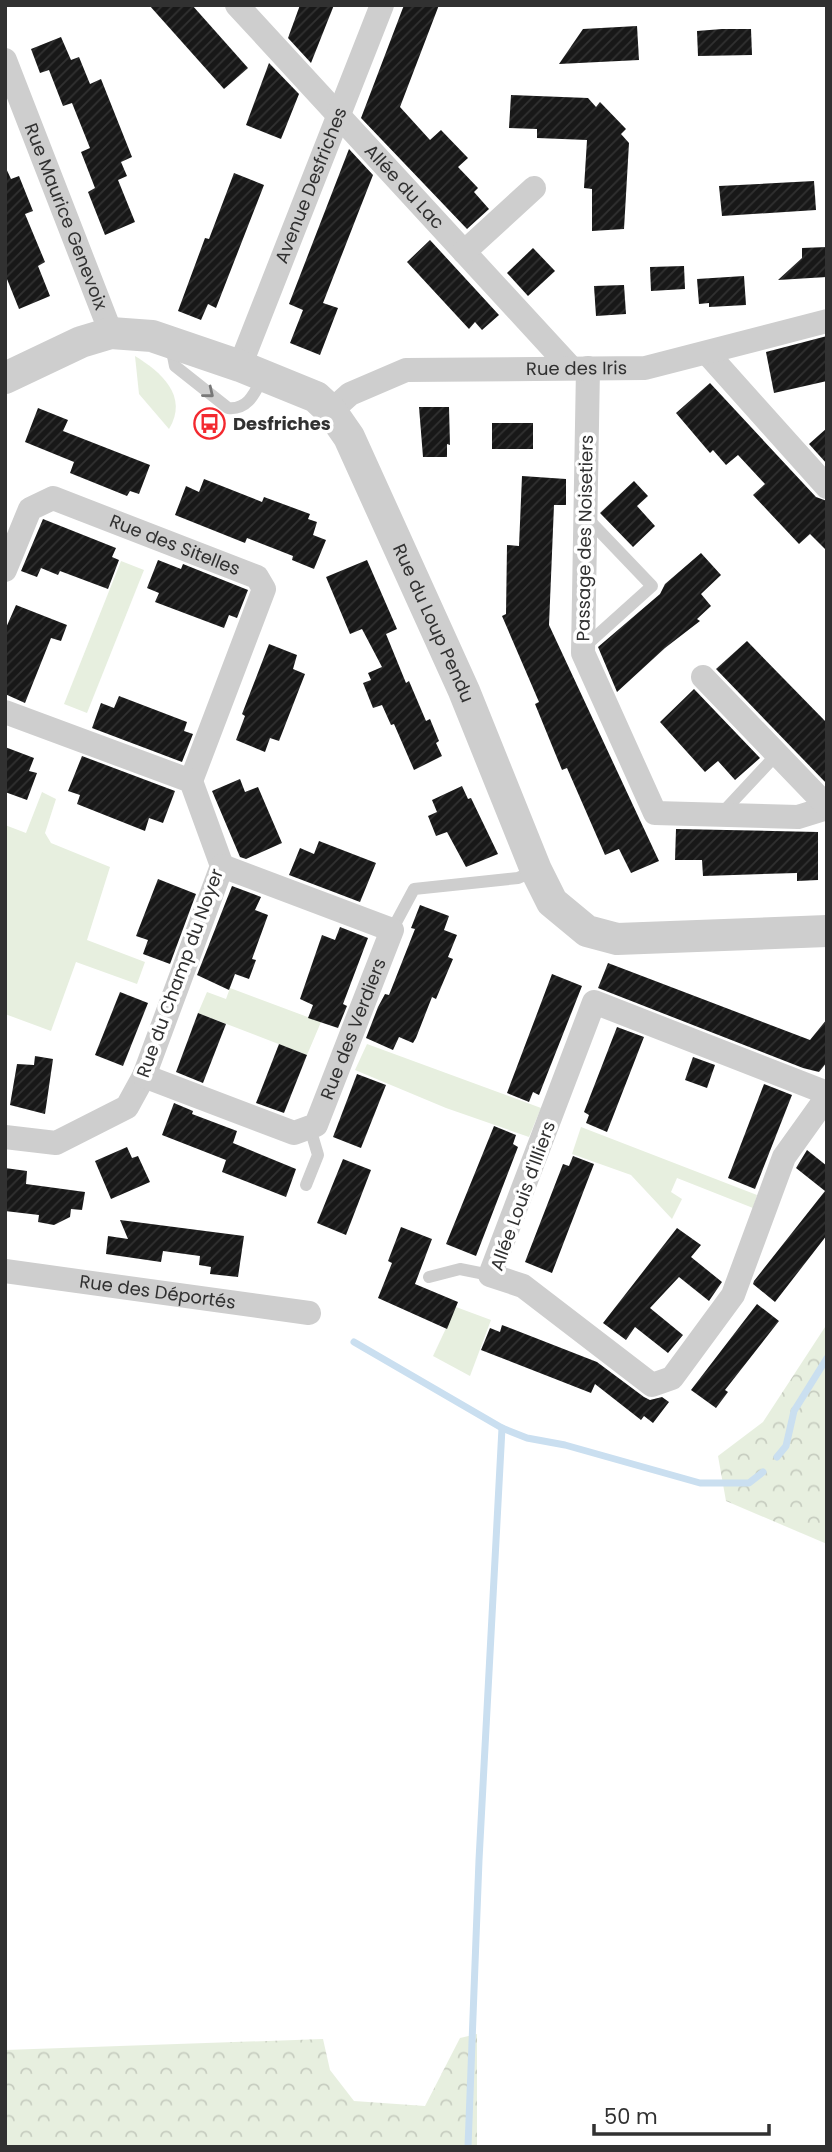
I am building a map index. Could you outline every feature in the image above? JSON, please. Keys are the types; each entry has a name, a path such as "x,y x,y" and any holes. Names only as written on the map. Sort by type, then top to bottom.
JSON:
{"street":[{"name":"Allée du Lac","path":"237,5 464,252 580,368"},
{"name":"Avenue Desfriches","path":"252,370 382,5"},
{"name":"Rue Maurice Genevoix","path":"5,60 111,333"},
{"path":"464,252 534,188"},
{"name":"Rue des Iris","path":"331,411 350,394 406,369 645,368 827,321"},
{"name":"Rue du Loup Pendu","path":"5,378 80,342 111,333 152,336 252,370 316,397 331,411 349,437 464,691 536,870 552,902 587,931 617,939 827,931"},
{"path":"707,353 827,487"},
{"name":"Passage des Noisetiers","path":"580,368 586,516 583,648 655,813 798,817 827,807 703,677"},
{"name":"Rue des Sitelles","path":"5,570 30,509 53,498 257,577 264,589 191,781"},
{"path":"5,712 191,781"},
{"name":"Rue du Champ du Noyer","path":"5,1137 56,1143 127,1107 144,1076 222,866 191,781"},
{"path":"222,866 391,930"},
{"name":"Rue des Verdiers","path":"310,1128 316,1125 391,930"},
{"name":"Allée Louis d'Illiers","path":"594,1002 827,1095 783,1157 733,1295 672,1378 652,1385 523,1286 490,1275 594,1002"},
{"path":"144,1076 294,1133 310,1128"},
{"name":"Rue des Déportés","path":"5,1271 309,1313"}],"lane":[{"path":"171,342 175,366 228,408 238,409 247,405 252,370"},
{"path":"583,648 652,586 586,516"},
{"path":"720,815 777,754"},
{"path":"391,930 414,889 518,878 536,870"},
{"path":"306,1185 318,1155 310,1128"},
{"path":"429,1277 460,1269 490,1275"}],"green space":[{"path":"135,356 162,377 174,396 176,406 169,429 139,394"},
{"path":"121,561 144,570 87,713 64,704"},
{"path":"42,792 56,799 45,833 51,843 110,867 87,940 145,962 137,984 76,962 51,1031 5,1014 5,825 26,833"},
{"path":"230,988 321,1022 307,1055 198,1013 207,992 226,999"},
{"path":"367,1044 541,1108 529,1137 446,1108 355,1070"},
{"path":"581,1127 757,1195 753,1208 677,1178 671,1192 682,1199 672,1219 631,1175 572,1154"},
{"path":"456,1307 491,1320 470,1376 433,1356"},
{"path":"827,1324 827,1544 726,1501 718,1456 763,1422"},
{"path":"477,2034 477,2147 5,2147 5,2050 323,2039 330,2070 354,2101 425,2106 460,2038"}],"building":[{"path":"149,5 192,5 248,68 224,89"},
{"path":"300,5 334,5 311,63 288,38"},
{"path":"404,5 439,5 400,107 430,140 441,130 468,158 458,167 478,188 474,192 489,209 467,229 361,118"},
{"path":"637,26 639,60 559,64 583,29"},
{"path":"751,29 752,55 698,56 697,31"},
{"path":"61,37 71,60 79,57 90,84 101,79 132,157 121,162 127,176 118,180 135,222 105,235 88,192 95,188 81,152 90,148 72,103 63,106 49,70 40,73 31,49"},
{"path":"269,63 299,94 281,139 246,125"},
{"path":"511,95 588,98 596,107 600,102 626,129 621,134 629,143 624,229 592,231 592,189 584,188 587,140 537,138 537,129 509,128"},
{"path":"349,149 373,175 323,303 338,308 320,355 290,343 303,310 289,304"},
{"path":"5,166 11,179 19,176 33,211 25,214 45,262 38,266 50,296 19,309 5,274"},
{"path":"234,173 264,185 216,308 208,304 201,320 178,311 205,238 209,239"},
{"path":"814,181 816,210 722,216 719,186"},
{"path":"430,240 499,315 482,330 475,322 469,329 407,262"},
{"path":"827,247 827,277 778,280 802,258 802,248"},
{"path":"533,248 555,271 528,296 507,273"},
{"path":"684,266 685,289 651,291 650,267"},
{"path":"744,276 746,305 709,307 709,303 699,304 697,279"},
{"path":"624,285 626,314 596,316 594,286"},
{"path":"827,336 827,381 774,393 766,352"},
{"path":"710,383 816,497 827,501 827,551 810,534 799,544 753,495 765,484 738,455 726,465 713,450 710,453 676,413"},
{"path":"419,407 449,407 450,445 447,444 447,457 423,457"},
{"path":"38,408 68,420 63,431 150,465 139,494 130,491 127,496 70,473 74,462 25,442"},
{"path":"492,423 533,423 533,449 492,449"},
{"path":"827,428 827,464 809,444"},
{"path":"522,476 566,479 566,505 554,505 549,625 659,861 631,873 619,849 605,855 567,768 562,770 535,704 539,702 502,616 506,614 507,545 519,546"},
{"path":"204,479 262,502 264,497 310,514 308,519 317,522 313,535 326,540 314,569 292,560 293,556 247,538 245,543 175,515 186,486 199,492"},
{"path":"634,481 648,496 637,506 655,526 633,547 600,513"},
{"path":"43,519 116,548 112,557 119,560 108,589 60,571 58,575 41,568 37,577 21,571"},
{"path":"701,553 721,575 701,594 711,606 697,619 700,621 665,648 617,692 598,647 660,594 665,584"},
{"path":"158,560 181,569 183,564 248,590 237,618 229,615 224,628 155,602 159,593 147,588"},
{"path":"367,560 397,629 386,634 406,683 409,681 426,721 430,719 439,741 436,743 442,756 414,770 394,724 391,725 382,705 373,708 363,683 371,680 368,673 382,667 362,629 350,634 326,577"},
{"path":"16,605 67,625 61,641 51,638 25,703 5,694 5,630"},
{"path":"747,641 827,723 827,784 716,669"},
{"path":"269,644 297,655 293,669 305,674 279,741 270,738 265,752 236,740 245,716 242,714"},
{"path":"694,689 760,758 735,780 718,761 705,772 660,722"},
{"path":"119,696 187,722 184,731 193,734 182,762 92,728 101,703 114,708"},
{"path":"5,747 34,758 29,771 37,773 27,800 5,792"},
{"path":"82,756 175,791 163,823 149,818 145,831 77,804 80,795 68,791"},
{"path":"240,779 245,792 258,787 282,843 246,859 240,857 212,791"},
{"path":"462,786 468,799 471,798 498,854 466,867 447,832 436,836 428,816 437,812 432,800"},
{"path":"676,829 818,832 818,880 797,881 797,873 703,876 702,860 675,860"},
{"path":"319,841 376,863 360,902 289,875 300,848 314,854"},
{"path":"158,879 196,894 170,964 143,954 148,940 136,936"},
{"path":"232,886 261,897 255,910 268,915 252,959 256,960 249,979 235,974 229,990 197,975"},
{"path":"420,905 449,916 444,930 457,935 448,957 453,959 436,999 432,997 413,1043 399,1037 393,1050 366,1038 378,1007 385,994 389,995 415,929 411,928"},
{"path":"340,927 368,938 343,1004 347,1006 338,1028 308,1018 313,1005 300,999 322,935 335,940"},
{"path":"608,963 810,1040 827,1019 827,1062 819,1072 803,1068 598,988"},
{"path":"552,974 582,986 539,1095 533,1092 529,1102 507,1093"},
{"path":"120,992 148,1003 123,1066 95,1055"},
{"path":"198,1013 226,1024 203,1083 176,1072"},
{"path":"617,1027 644,1037 607,1132 586,1123 589,1115 584,1112"},
{"path":"279,1044 307,1055 284,1113 256,1103"},
{"path":"35,1056 53,1059 45,1114 10,1105 17,1064 34,1065"},
{"path":"693,1057 715,1065 707,1088 685,1080"},
{"path":"357,1074 386,1085 361,1148 333,1137"},
{"path":"764,1084 792,1095 755,1189 728,1178"},
{"path":"174,1103 193,1111 192,1114 237,1131 233,1143 296,1169 286,1197 222,1172 226,1160 162,1135"},
{"path":"494,1126 516,1135 513,1144 518,1147 476,1256 446,1244"},
{"path":"127,1147 132,1158 138,1156 150,1182 111,1199 95,1161"},
{"path":"807,1150 827,1166 827,1235 775,1302 753,1284 754,1281 825,1191 796,1168"},
{"path":"573,1156 594,1164 552,1273 525,1262 563,1164 569,1166"},
{"path":"343,1159 371,1170 346,1235 317,1223"},
{"path":"5,1168 27,1171 26,1184 85,1192 82,1210 71,1209 70,1217 54,1225 38,1222 39,1215 5,1211"},
{"path":"120,1220 244,1236 238,1277 210,1274 211,1267 199,1265 200,1256 163,1251 161,1262 106,1254 108,1236 128,1239"},
{"path":"401,1227 432,1239 415,1284 458,1302 447,1329 378,1298 392,1263 388,1261"},
{"path":"677,1228 701,1245 691,1257 722,1282 709,1301 679,1277 650,1308 683,1335 668,1353 635,1327 626,1340 603,1323"},
{"path":"757,1304 779,1321 725,1390 728,1392 716,1408 691,1390"},
{"path":"502,1325 597,1362 644,1397 650,1400 662,1397 669,1402 653,1423 644,1416 641,1420 595,1384 591,1393 481,1350 490,1328 500,1332"}],"waterway":[{"path":"354,1342 502,1428 527,1438 565,1445 700,1483 749,1483 763,1472"},
{"path":"777,1457 786,1446 794,1411 827,1358"},
{"path":"468,2147 479,1860 502,1428"}],"place":[{"name":"Desfriches","path":"210,424"}]}
